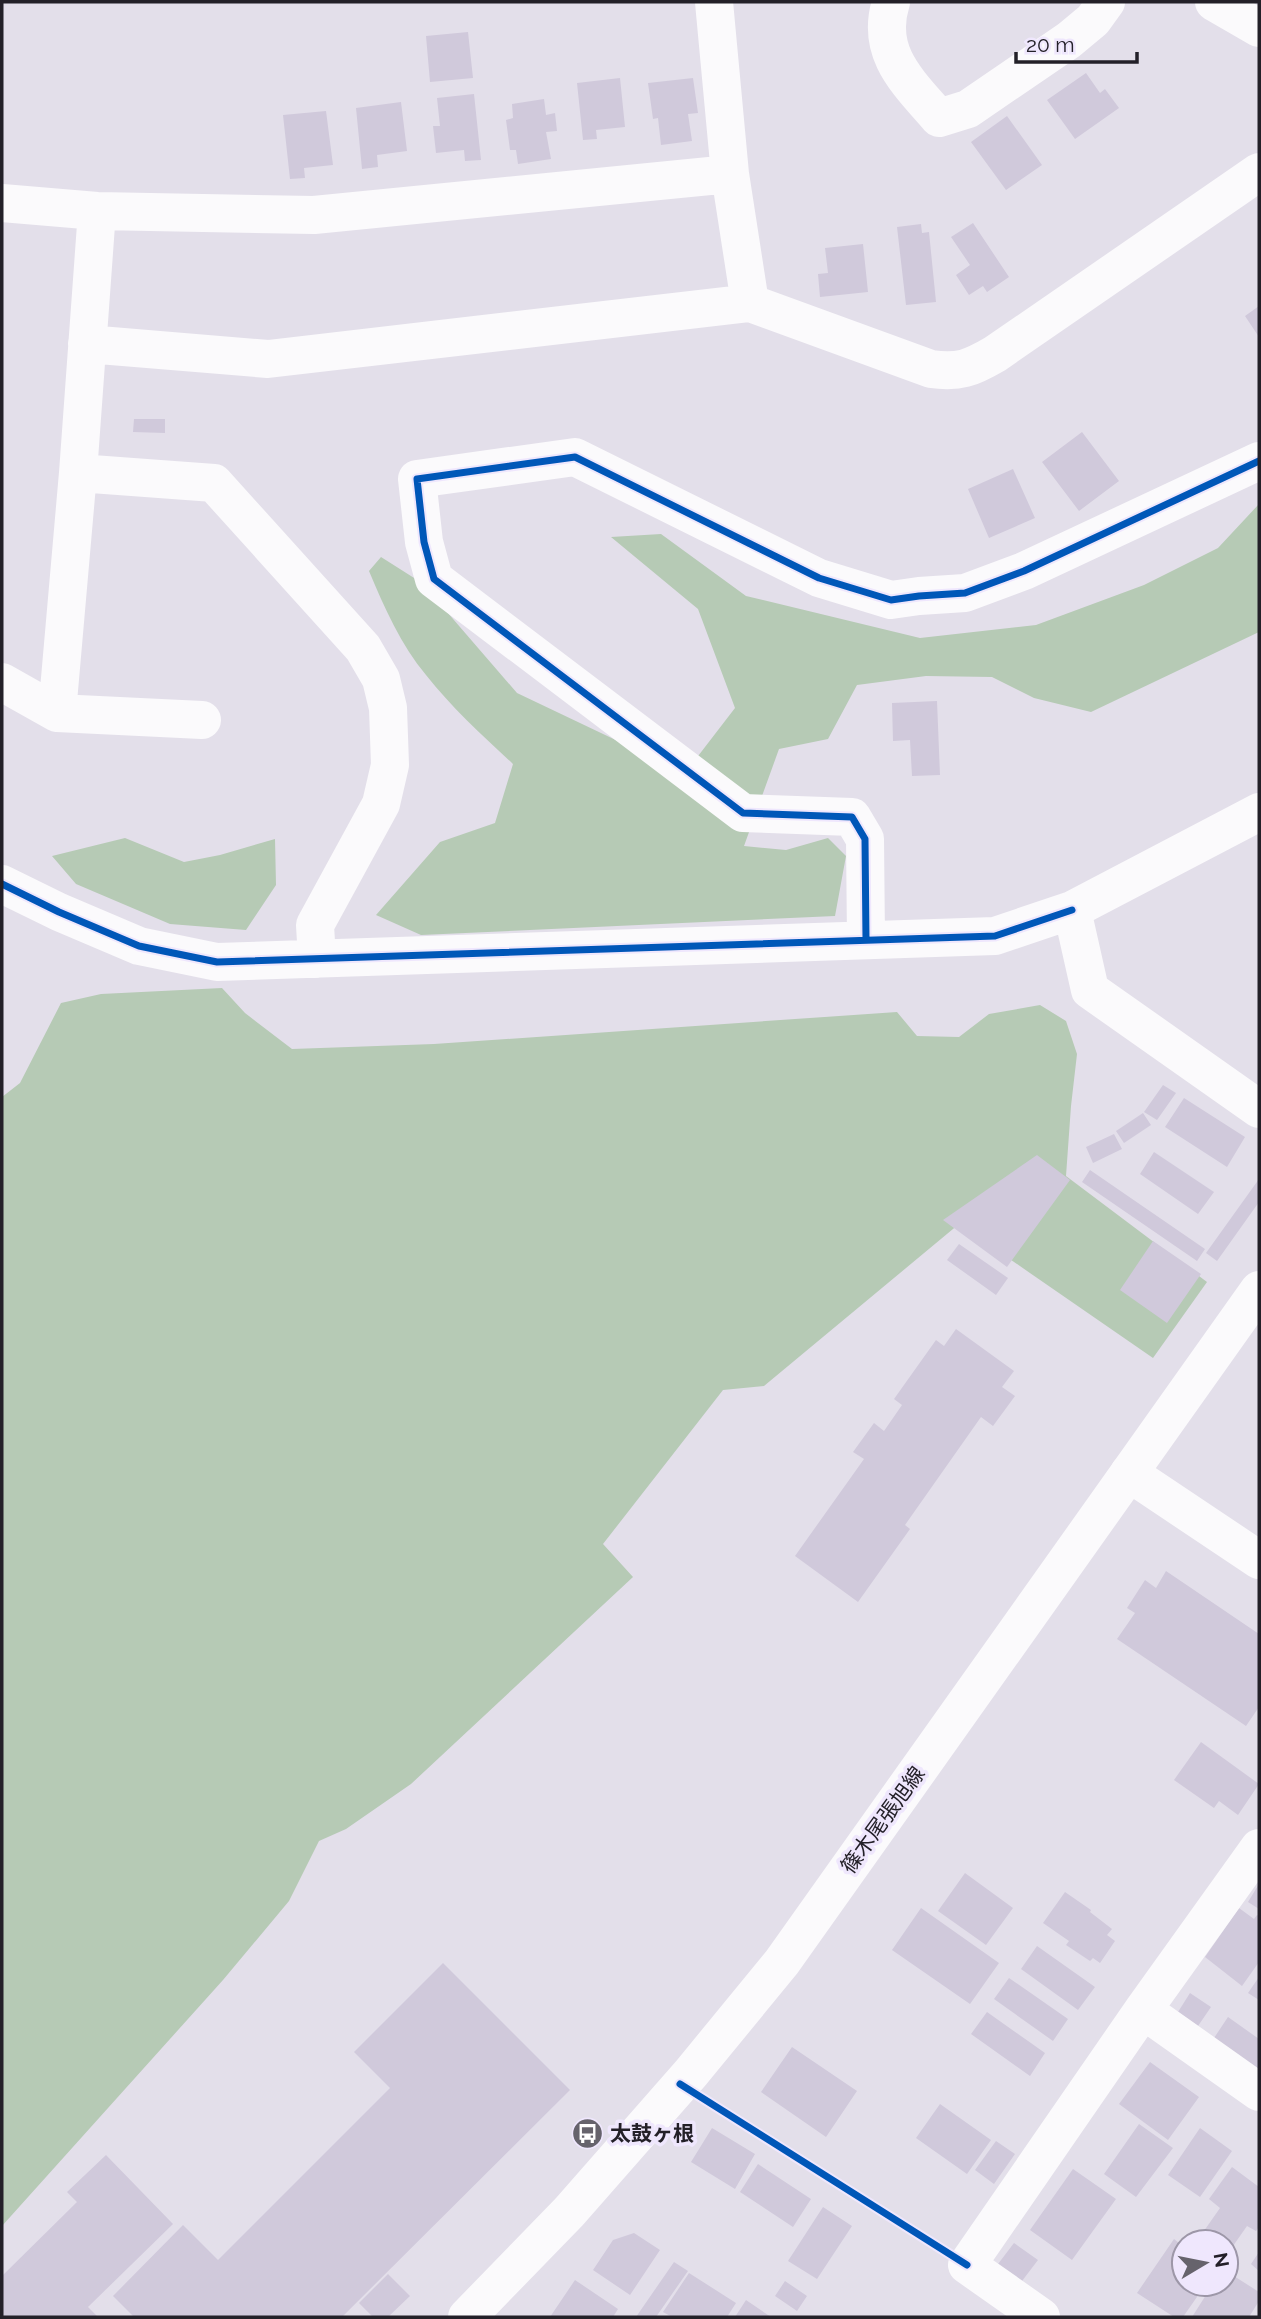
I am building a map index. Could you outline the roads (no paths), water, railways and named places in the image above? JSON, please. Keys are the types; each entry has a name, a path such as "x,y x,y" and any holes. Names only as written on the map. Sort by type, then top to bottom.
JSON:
{"street":[{"path":"714,2 730,174 750,303"},
{"path":"891,2 886,32 898,71 939,118 968,109 1069,40 1093,20 1106,2"},
{"path":"1214,2 1259,29"},
{"path":"87,344 268,359 750,303 932,369 951,372 973,367 1018,340 1259,172"},
{"path":"2,203 97,211 314,215 730,174"},
{"path":"57,713 97,211"},
{"path":"866,940 865,839 852,817 743,813 434,579 424,542 417,479 575,457 819,579 891,600 965,593 1024,571 1259,461"},
{"path":"78,473 214,483 363,648 381,679 388,708 390,765 381,804 315,925 317,959"},
{"path":"2,682 57,713 202,720"},
{"path":"2,884 139,946 217,962 995,936 1072,910 1259,812"},
{"path":"1072,910 1090,990 1259,1109"},
{"name":"篠木尾張旭線","path":"467,2317 577,2202 691,2073 782,1962 1259,1290"},
{"path":"1129,1473 1259,1560"},
{"path":"1041,2317 967,2264 1259,1848"},
{"path":"1143,2010 1259,2092"}],"place":[{"name":"太鼓ヶ根","path":"587,2134"}]}
